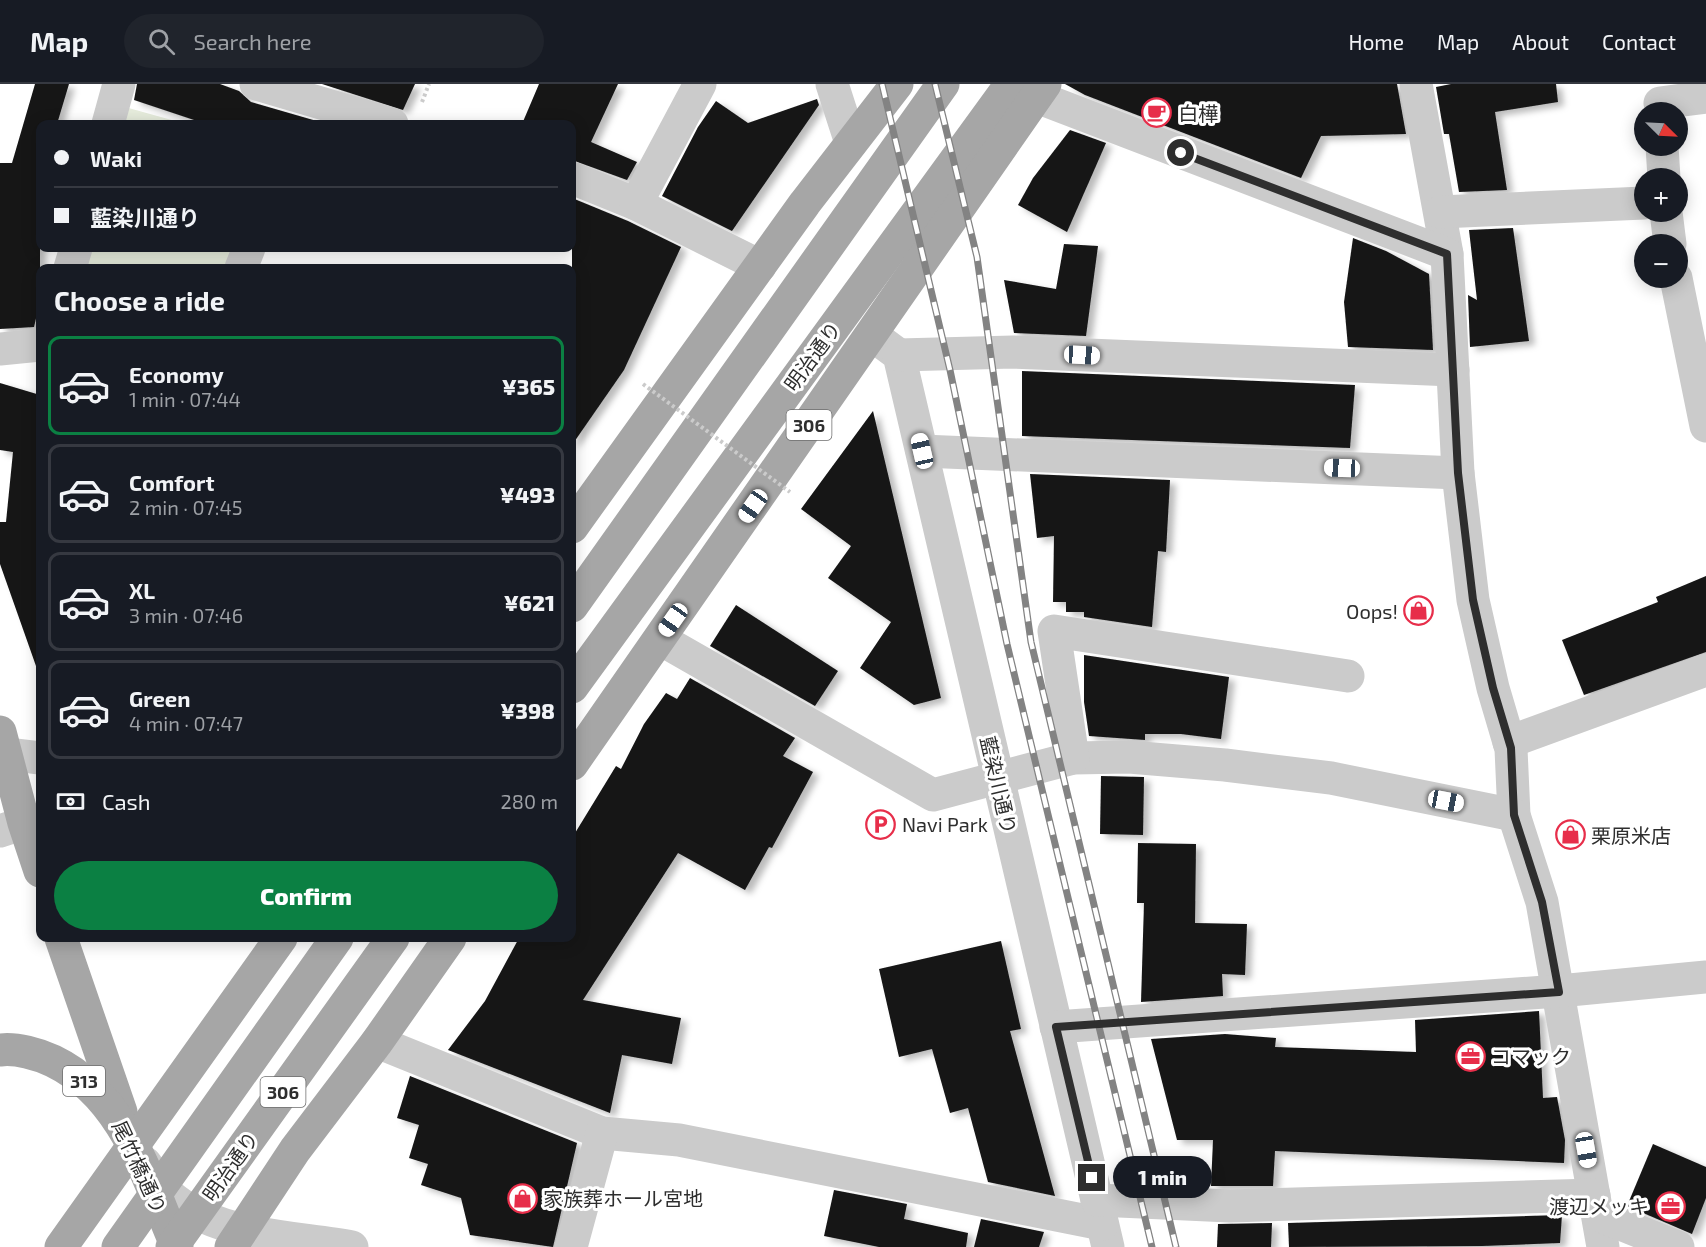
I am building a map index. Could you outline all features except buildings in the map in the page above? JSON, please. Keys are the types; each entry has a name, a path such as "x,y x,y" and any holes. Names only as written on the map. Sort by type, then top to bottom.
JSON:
{"main road":[{"path":"576,521 760,266 897,84"},
{"path":"576,600 944,84"},
{"name":"306","path":"576,758 872,335 1031,88"},
{"name":"明治通り","path":"576,682 1031,88"},
{"path":"3,743 12,827 36,865"},
{"path":"62,942 134,1147"},
{"path":"61,1247 278,942"},
{"name":"306","path":"118,1247 334,942"},
{"name":"明治通り","path":"174,1247 390,942"},
{"name":"306","path":"237,1238 295,1150 377,1042 447,942"},
{"name":"尾竹橋通り","path":"0,1050 9,1049 43,1056 75,1072 119,1118 134,1147 174,1247"}],"street":[{"path":"109,120 119,84"},
{"path":"256,84 304,103 375,120"},
{"path":"636,204 700,84"},
{"path":"832,84 851,143"},
{"path":"1416,84 1447,254 1458,473 1473,600 1493,688 1509,742 1514,815 1542,902 1603,1247"},
{"path":"1031,88 1447,254"},
{"path":"1659,100 1706,97"},
{"path":"576,180 636,204 760,266"},
{"path":"1440,212 1634,203"},
{"path":"1678,288 1706,426"},
{"path":"872,335 899,355 1013,352 1453,370"},
{"path":"0,349 36,345"},
{"name":"藍染川通り","path":"899,355 1102,1224"},
{"path":"922,451 1458,473"},
{"path":"1073,758 1054,631 1348,676"},
{"path":"660,639 933,795 1073,758 1129,757 1331,778 1514,815"},
{"path":"1509,742 1706,670"},
{"path":"3,743 36,756"},
{"path":"1056,1027 1559,992 1706,977"},
{"path":"377,1042 602,1133 680,1140 1102,1224 1230,1206 1596,1205 1678,1247"},
{"path":"571,1247 602,1133"},
{"path":"134,1147 167,1193 237,1238 352,1247"}],"path":[{"path":"643,384 790,492"}],"green space":[{"path":"125,107 172,120 122,120"},
{"path":"87,252 239,252 235,264 83,264"}],"railway":[{"path":"882,84 950,370 1007,644 1152,1247"},
{"path":"935,84 977,257 1031,642 1176,1247"}],"place":[{"name":"白樺","path":"1157,113"},
{"name":"Oops!","path":"1419,611"},
{"name":"Navi Park","path":"881,824"},
{"name":"栗原米店","path":"1570,835"},
{"name":"コマック","path":"1470,1056"},
{"name":"家族葬ホール宮地","path":"522,1198"},
{"name":"渡辺メッキ","path":"1670,1206"}],"route":[{"path":"1092,1178 1056,1027 1559,992 1542,902 1514,815 1511,748 1493,688 1473,600 1458,473 1447,254 1181,153"}]}
